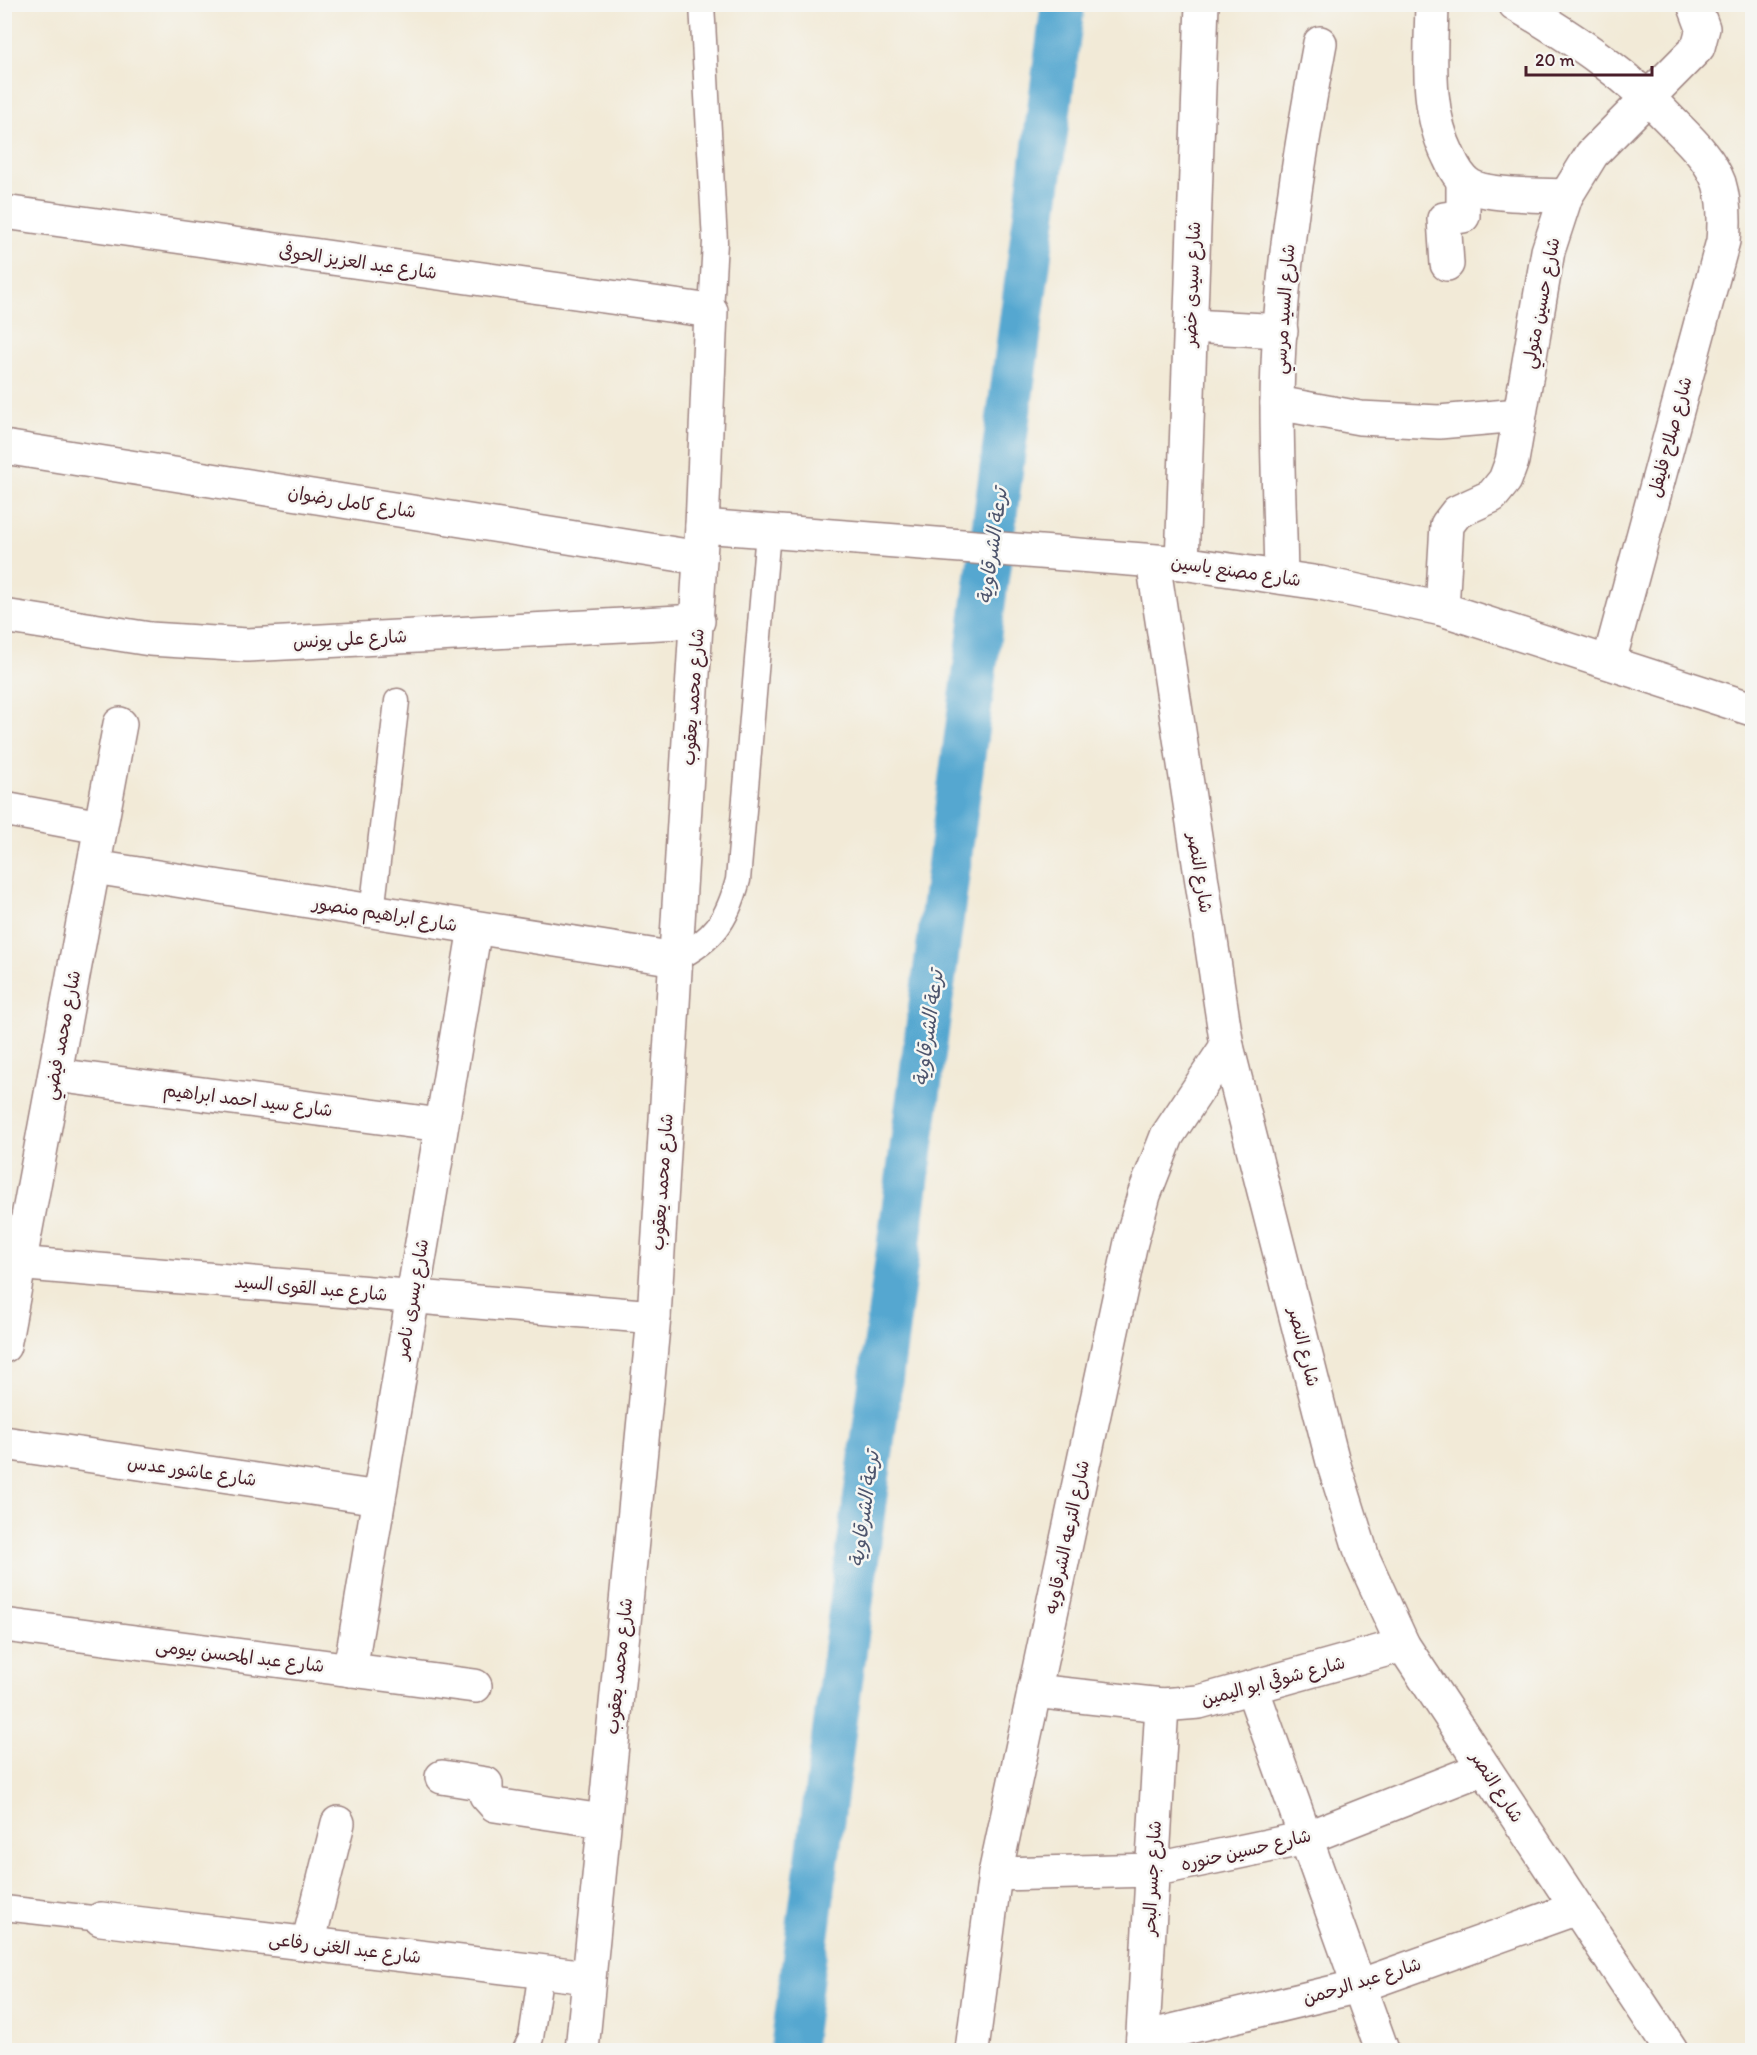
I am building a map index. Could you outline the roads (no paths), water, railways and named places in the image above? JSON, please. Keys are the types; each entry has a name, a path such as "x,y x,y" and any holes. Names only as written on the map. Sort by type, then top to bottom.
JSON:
{"street":[{"name":"شارع سيدى خضر","path":"1168,562 1191,326 1202,4"},
{"path":"1432,4 1430,87 1434,114 1438,135 1463,181 1463,216 1444,219 1447,264"},
{"name":"شارع صلاح فليفل","path":"1515,4 1577,40 1650,98 1704,155 1718,181 1725,211 1723,241 1609,662"},
{"name":"شارع حسين متولي","path":"1442,609 1447,525 1457,512 1492,496 1505,480 1512,461 1548,251 1566,196 1592,154 1698,47 1703,28 1698,11"},
{"name":"شارع السيد مرسي","path":"1281,577 1277,403 1281,331 1289,234 1302,138 1320,43"},
{"path":"1463,181 1481,190 1566,196"},
{"name":"شارع عبد العزيز الحوفى","path":"4,212 711,311"},
{"name":"شارع محمد يعقوب","path":"582,2050 654,1317 698,621 711,311"},
{"path":"1191,326 1281,331"},
{"path":"1277,403 1359,418 1439,422 1519,415"},
{"name":"شارع كامل رضوان","path":"4,447 701,542"},
{"name":"شارع مصنع ياسين","path":"701,542 768,532 1168,562 1281,577 1442,609 1752,709"},
{"name":"شارع النصر","path":"1168,562 1227,1046 1333,1462 1363,1558 1402,1645 1671,2050"},
{"name":"شارع على يونس","path":"4,616 150,639 247,645 698,621"},
{"name":"شارع محمد فيضي","path":"4,1346 12,1263 55,1075 120,723"},
{"path":"4,809 100,827"},
{"name":"شارع ابراهيم منصور","path":"94,867 676,959"},
{"name":"شارع يسرى ناصر","path":"350,1670 475,928"},
{"name":"شارع الترعه الشرقاويه","path":"972,2050 995,1874 1128,1254 1144,1195 1167,1136 1227,1046"},
{"name":"شارع سيد احمد ابراهيم","path":"55,1075 441,1125"},
{"name":"شارع عبد القوى السيد","path":"12,1263 654,1317"},
{"name":"شارع عاشور عدس","path":"4,1443 379,1498"},
{"name":"شارع عبد المحسن بيومى","path":"4,1625 475,1686"},
{"name":"شارع شوقي ابو اليمين","path":"1034,1691 1162,1705 1199,1702 1402,1645"},
{"path":"1252,1688 1382,2050"},
{"name":"شارع جسر البحر","path":"1143,2044 1162,1705"},
{"name":"شارع حسين حنوره","path":"995,1874 1152,1870 1306,1838 1484,1768"},
{"path":"442,1778 486,1784 486,1796 495,1805 603,1821"},
{"path":"308,1944 338,1823"},
{"name":"شارع عبد الرحمن","path":"1143,2044 1359,1986 1577,1908"},
{"name":"شارع عبد الغنى رفاعى","path":"101,1919 588,1977"}],"lane":[{"path":"702,4 715,242 711,311"},
{"path":"676,959 699,947 718,928 731,905 738,880 768,532"},
{"path":"372,912 397,701"},
{"path":"4,1908 101,1919"},
{"path":"525,2050 531,2038 541,1971"}],"waterway":[{"name":"ترعة الشرقاوية","path":"792,2050 1063,4"}]}
